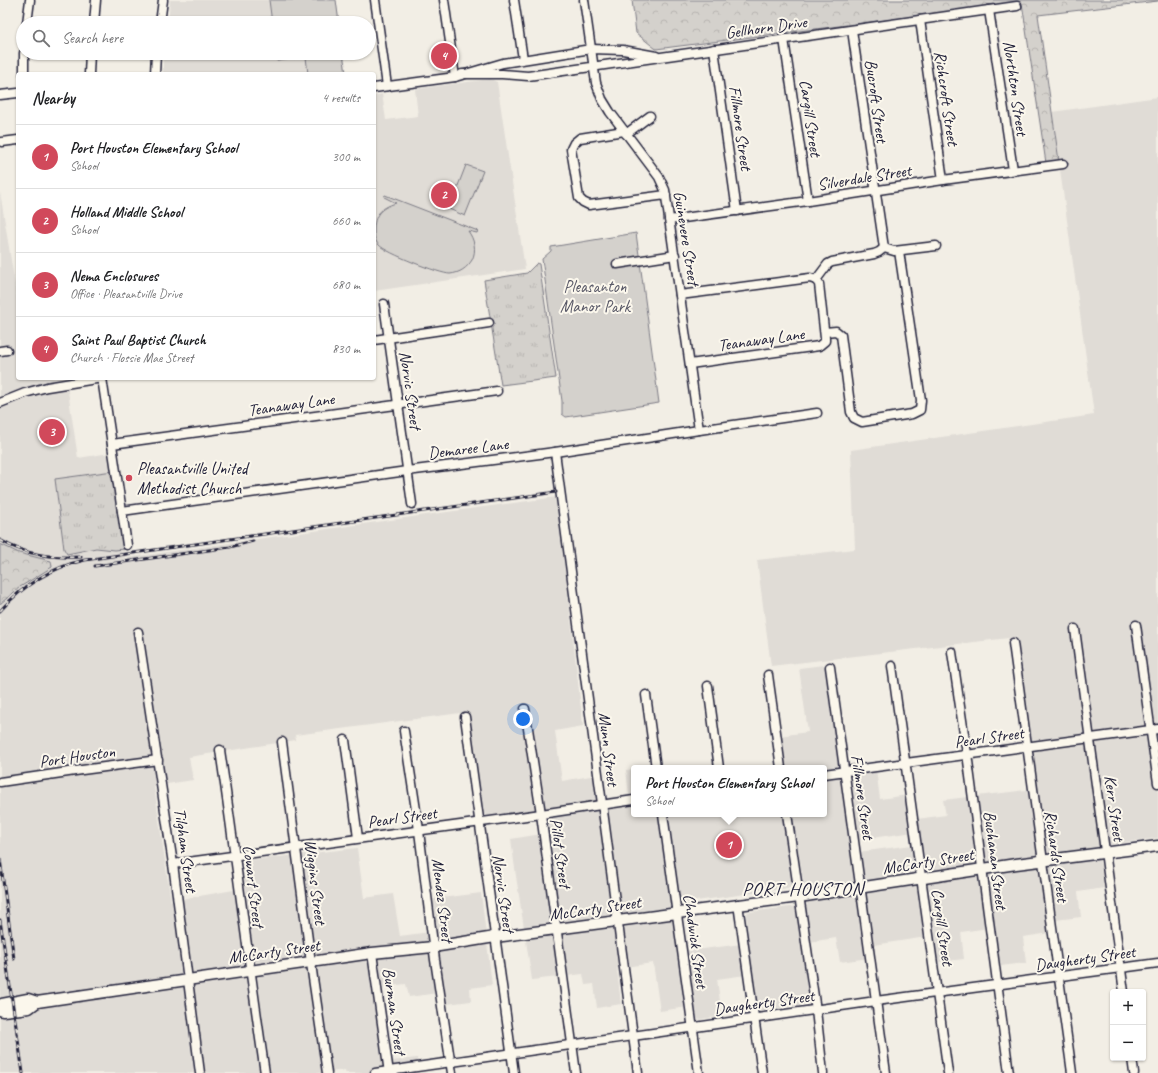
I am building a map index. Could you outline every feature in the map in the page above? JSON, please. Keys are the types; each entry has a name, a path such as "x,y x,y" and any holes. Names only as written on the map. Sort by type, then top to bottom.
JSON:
{"main road":[{"name":"McCarty Street","path":"0,1006 2,1004 28,999 37,1002 250,970 433,947 495,937 799,897 982,869 1158,846"},
{"name":"McCarty Street","path":"0,1010 4,1011 29,1008 37,1002"}],"street":[{"path":"28,16 30,0"},
{"path":"95,16 96,0"},
{"path":"161,16 163,0"},
{"path":"374,0 387,86"},
{"path":"444,0 458,76"},
{"path":"514,0 523,59"},
{"name":"Guinevere Street","path":"584,0 596,83 602,99 610,112 659,177 666,195 699,430"},
{"name":"Gellhorn Drive","path":"376,88 458,76 502,74 528,76 1017,6"},
{"name":"Northton Street","path":"989,10 1013,170"},
{"name":"Richcroft Street","path":"920,20 943,180"},
{"name":"Bucroft Street","path":"852,30 884,248"},
{"name":"Cargill Street","path":"784,39 808,202"},
{"name":"Gellhorn Drive","path":"458,76 503,63 591,49 623,50 661,57"},
{"name":"Fillmore Street","path":"714,49 737,210"},
{"path":"24,60 24,72"},
{"path":"89,72 90,60"},
{"path":"155,72 156,60"},
{"path":"0,95 16,93"},
{"path":"650,116 625,132 580,138 575,142 572,149 578,196 580,200 590,204 666,195"},
{"path":"2,142 16,140"},
{"name":"Silverdale Street","path":"669,220 808,202 875,190 1063,164"},
{"path":"816,280 828,264 832,262 874,254 884,248 888,251 899,251 936,246"},
{"path":"680,295 810,278 816,280 819,284 825,332 836,331 841,335 851,412 854,418 862,422 912,414 920,410 921,400 899,251"},
{"path":"617,264 675,255"},
{"name":"Norvic Street","path":"384,304 412,504"},
{"path":"376,340 489,323"},
{"name":"Teanaway Lane","path":"690,364 819,346 825,341 825,332"},
{"path":"0,403 47,386 88,380"},
{"path":"102,380 127,545"},
{"name":"Teanaway Lane","path":"112,444 497,391"},
{"name":"Demaree Lane","path":"122,511 555,452 817,413"},
{"name":"Munn Street","path":"555,452 638,1073"},
{"path":"1136,625 1154,729 1158,783"},
{"name":"Kerr Street","path":"1075,629 1124,989"},
{"name":"Tilgham Street","path":"138,632 173,864 200,1073"},
{"name":"Richards Street","path":"1013,644 1072,1073"},
{"name":"Buchanan Street","path":"952,652 1009,1073"},
{"name":"Cargill Street","path":"892,666 948,1073"},
{"name":"Fillmore Street","path":"830,667 886,1073"},
{"path":"768,675 781,765"},
{"path":"708,686 719,765"},
{"path":"646,695 656,765"},
{"name":"Pillot Street","path":"525,709 541,814 576,1073"},
{"name":"Norvic Street","path":"465,717 514,1073"},
{"name":"Pearl Street","path":"827,774 1154,729"},
{"name":"Mendez Street","path":"404,731 419,830 433,947 452,1073"},
{"path":"344,740 358,838"},
{"name":"Wiggins Street","path":"282,742 327,1073"},
{"name":"Cowart Street","path":"220,750 236,856 250,970 265,1073"},
{"name":"Port Houston","path":"0,782 158,760"},
{"name":"Pearl Street","path":"173,864 631,800"},
{"name":"Chadwick Street","path":"663,817 676,913 694,1028 699,1073"},
{"path":"787,817 816,1010 823,1073"},
{"path":"738,904 762,1073"},
{"name":"Burman Street","path":"372,954 389,1072"},
{"name":"Daugherty Street","path":"375,1073 389,1072 450,1061 511,1054 876,1001 1158,963"},
{"path":"1132,1061 1134,1073"}],"shaded area":[{"path":"170,0 336,0 339,16 169,16"},
{"path":"163,60 345,60 347,72 163,72"},
{"path":"490,79 497,82 525,269 376,291 376,96 382,94 386,120 418,116 415,89"},
{"path":"1158,97 1158,838 1098,846 1104,888 1078,892 1081,917 1055,920 1057,932 1023,937 1026,963 1000,966 995,927 961,932 964,959 937,962 933,936 874,945 876,957 840,962 836,938 801,943 809,1004 758,1012 753,974 717,979 722,1016 696,1020 694,1006 660,1011 653,963 617,968 621,1004 597,1008 594,984 585,985 583,974 532,980 511,839 547,833 545,808 483,816 468,712 295,735 296,740 189,757 193,780 154,786 171,901 245,888 242,861 357,848 364,898 393,894 400,936 437,931 433,899 481,893 492,985 470,988 471,1001 447,1004 445,992 409,997 406,984 372,988 382,1062 417,1058 419,1073 346,1073 345,1070 321,1073 0,1073 0,192 16,291 16,380 66,380 78,458 110,453 125,558 557,497 583,726 555,731 562,781 602,774 606,798 629,795 626,770 631,769 631,817 783,817 793,884 789,888 682,903 679,901 688,951 749,943 746,914 748,912 807,905 792,817 827,817 827,765 784,765 779,736 808,732 799,668 832,664 847,773 876,769 880,799 908,795 914,832 857,840 859,852 920,844 917,819 946,815 943,800 1035,789 1017,637 771,666 757,560 855,549 851,450 1094,415 1052,112"}],"green space":[{"path":"269,0 336,0 338,16 271,16"},
{"path":"632,0 1158,1 1038,15 1059,161 1046,163 1022,3 656,49 636,33"},
{"path":"306,60 344,60 346,72 308,72"},
{"path":"466,165 483,171 465,216 449,209"},
{"path":"385,195 478,231 477,233 468,231 475,249 474,256 470,263 463,270 450,274 425,267 384,249 376,240 376,218 382,210 396,203 384,197"},
{"name":"Pleasanton Manor Park","path":"636,233 659,403 566,417 562,414 562,401 542,259 551,251 551,247"},
{"path":"537,263 539,264 556,378 501,385 484,280 527,273"},
{"path":"113,471 124,549 115,550 96,548 67,554 64,549 55,479"},
{"path":"0,544 19,553 51,561 52,567 20,587 0,604"}],"railway":[{"path":"0,611 18,593 38,579 61,567 85,560 556,492"},
{"path":"0,540 29,552 49,556 81,557"},
{"path":"95,566 230,547 253,541"},
{"path":"0,859 14,959"},
{"path":"0,920 23,1073"}],"place":[{"name":"Saint Paul Baptist Church","path":"444,56"},
{"name":"Holland Middle School","path":"444,195"},
{"name":"Nema Enclosures","path":"52,432"},
{"name":"Pleasantville United Methodist Church","path":"129,478"},
{"name":"Port Houston Elementary School","path":"729,845"}],"district":[{"name":"PORT HOUSTON","path":"803,888"}]}
